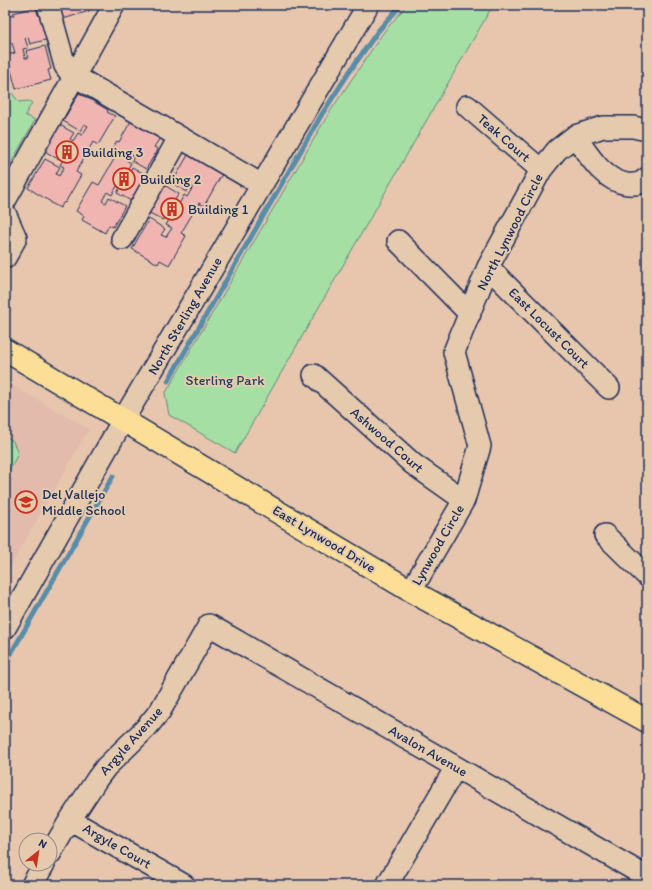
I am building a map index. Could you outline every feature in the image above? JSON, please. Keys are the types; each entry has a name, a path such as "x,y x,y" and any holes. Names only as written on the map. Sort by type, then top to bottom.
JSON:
{"main road":[{"name":"East Lynwood Drive","path":"5,350 411,591 647,721"}],"street":[{"path":"48,5 62,33 65,66 71,74 262,185"},
{"path":"5,201 49,110 74,76 114,5"},
{"name":"North Sterling Avenue","path":"5,628 123,420 368,5"},
{"name":"Teak Court","path":"467,106 541,170"},
{"path":"647,130 633,127 603,127 575,136 595,163 613,180 633,185 644,182 647,178"},
{"name":"North Lynwood Circle","path":"464,500 480,446 454,352 488,267 541,170 557,150 575,136"},
{"path":"122,239 180,138"},
{"path":"5,213 16,238 5,258"},
{"path":"398,241 470,314"},
{"name":"East Locust Court","path":"488,267 609,388"},
{"name":"Ashwood Court","path":"314,375 413,464 464,500"},
{"name":"Lynwood Circle","path":"411,591 464,500"},
{"path":"606,535 647,576"},
{"name":"Avalon Avenue","path":"208,625 456,767 637,878"},
{"name":"Argyle Avenue","path":"58,840 106,767 146,728 160,711 208,625"},
{"path":"387,885 456,767"},
{"name":"Argyle Court","path":"70,820 184,885"},
{"path":"32,885 39,872"}],"shaded area":[{"name":"Del Vallejo Middle School","path":"5,381 89,429 5,576"}],"green space":[{"name":"Sterling Park","path":"407,5 493,5 235,453 169,415 165,394 329,113 383,33"},
{"path":"5,87 7,87 19,102 29,101 32,103 25,115 35,120 5,174"},
{"path":"5,436 13,441 18,454 5,478"}],"building":[{"path":"59,5 87,5 89,11 63,19"},
{"path":"36,7 38,15 42,15 49,39 30,44 28,37 25,38 28,48 23,49 25,58 28,58 26,51 45,46 51,69 48,70 51,80 16,89 7,55 15,53 12,43 9,43 5,27 5,17 14,15 13,13"},
{"name":"Building 3","path":"79,93 108,110 107,112 115,116 98,145 93,142 76,172 81,175 65,203 64,202 60,208 28,188 45,159 60,167 56,174 59,176 64,167 60,165 65,156 61,154 58,159 43,150 58,124 74,133 70,139 73,141 78,133 82,135 88,126 84,124 80,131 63,121"},
{"name":"Building 2","path":"131,121 160,138 154,147 158,149 146,169 132,161 134,156 129,154 126,160 131,163 126,172 129,173 132,167 148,176 133,202 117,193 120,188 117,186 112,195 107,192 102,201 106,203 109,197 125,206 113,227 109,225 105,233 82,220 84,216 76,211 93,182 99,185 116,156 110,153 117,141 119,142"},
{"name":"Building 1","path":"188,155 222,174 204,206 199,203 181,233 186,236 169,265 160,260 158,264 132,249 149,219 165,229 161,235 166,237 172,228 166,225 171,217 166,214 163,220 148,212 164,185 179,194 174,201 179,204 184,195 187,197 193,187 189,185 186,192 172,183"}],"waterway":[{"path":"168,381 322,114 378,31 401,5"},
{"path":"5,664 113,476"}],"place":[{"name":"Building 3","path":"67,152"},
{"name":"Building 2","path":"124,179"},
{"name":"Building 1","path":"172,209"},
{"name":"Del Vallejo Middle School","path":"26,502"}]}
